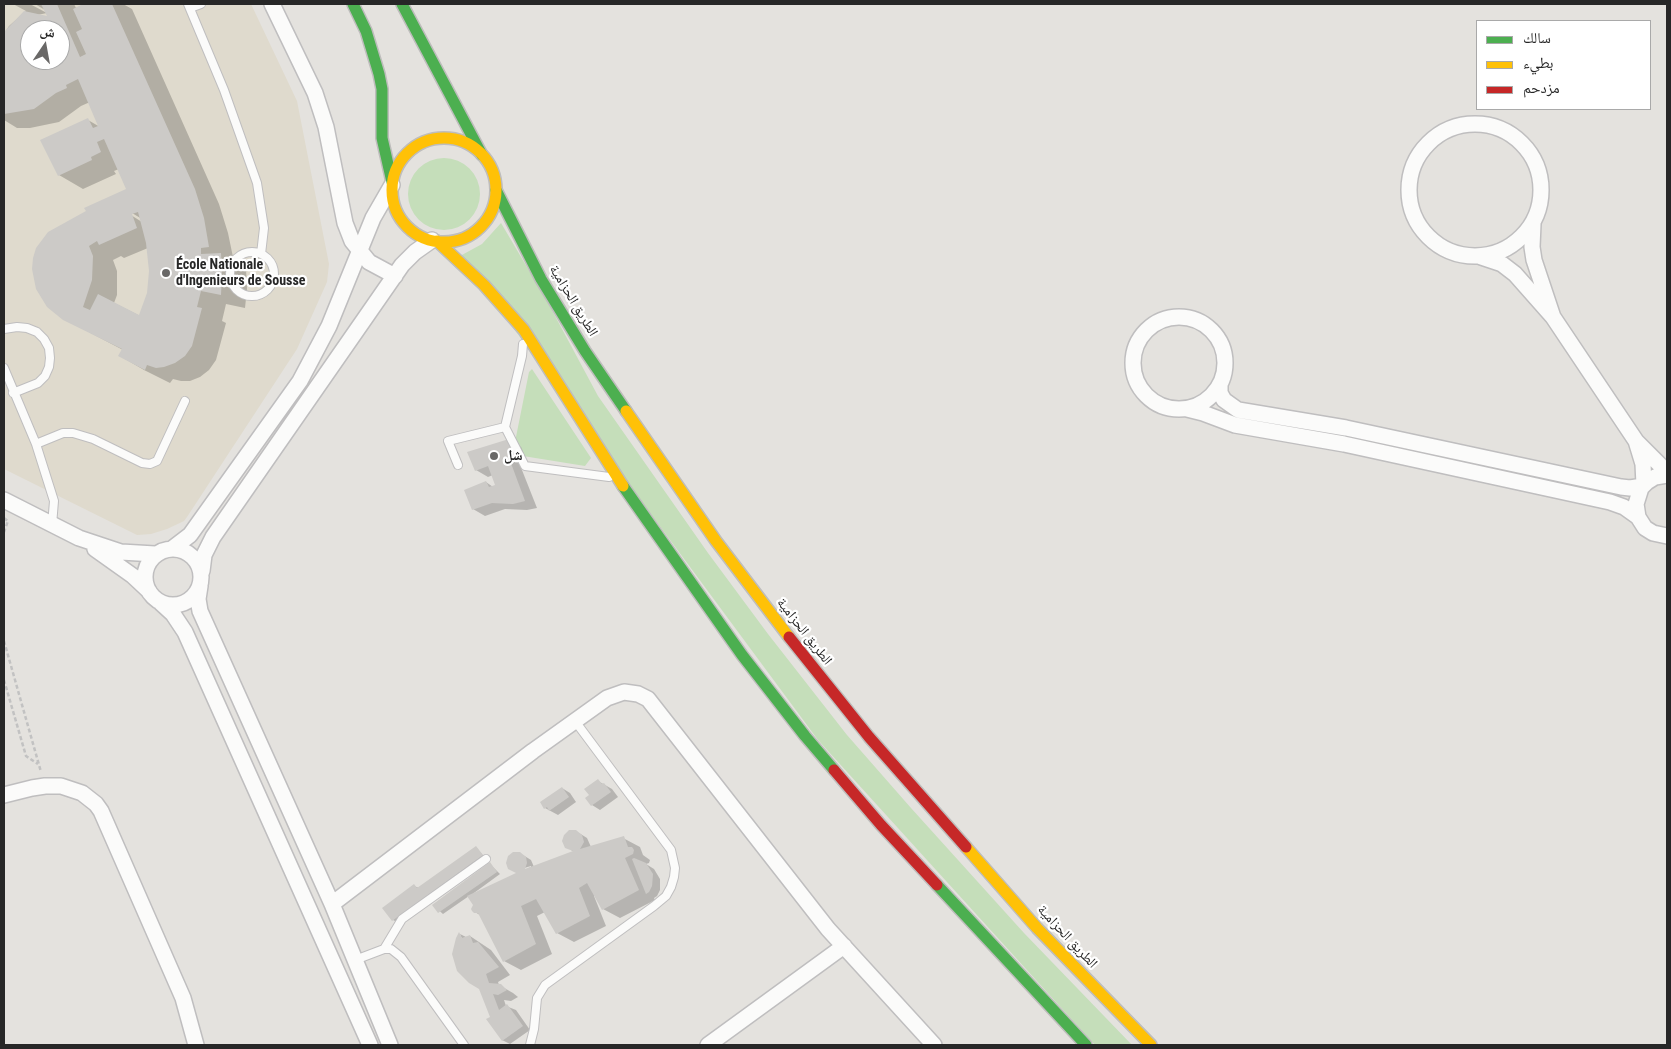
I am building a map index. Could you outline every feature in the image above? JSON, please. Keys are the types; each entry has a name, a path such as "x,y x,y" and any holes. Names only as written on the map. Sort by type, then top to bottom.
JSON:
{"highway":[{"path":"353,4 366,31 380,82 382,138 392,184 393,200 398,214 406,226 418,235 434,241 484,285 507,309 524,330 617,478 742,655 804,736 881,825 1086,1045"},
{"name":"الطريق الحزامية","path":"402,4 490,166 496,190 494,204 488,217 478,229 466,237 452,241 434,241"},
{"name":"الطريق الحزامية","path":"392,184 397,166 407,152 421,143 438,138 454,139 470,145 483,156"},
{"name":"الطريق الحزامية","path":"496,190 541,279 585,351 716,541 790,639 908,782 1037,928 1151,1045"}],"street":[{"path":"272,4 315,93 326,128 345,223 352,241 359,252 370,262 395,276"},
{"path":"1481,257 1494,254 1511,246 1526,234 1538,212 1542,187 1540,174 1535,162 1520,142 1510,133 1498,128 1471,124 1458,126 1434,138 1424,147 1411,170 1409,190 1411,210 1424,233 1438,245 1456,254 1481,257 1502,264 1515,274 1554,317 1636,441 1667,473 1655,477 1644,486 1637,496 1638,517"},
{"path":"173,548 190,535 300,381 329,326 373,218 392,184"},
{"path":"1533,224 1532,247 1534,260 1554,317"},
{"path":"390,1045 332,904 200,611 198,599 204,555 213,537 402,266 415,252 434,241"},
{"path":"1187,409 1210,398 1220,385 1225,372 1225,355 1218,338 1206,326 1192,319 1176,317 1161,321 1149,328 1138,342 1133,360 1133,368 1138,385 1149,398 1163,407 1187,409 1236,425 1344,444 1610,502 1624,506 1638,517 1645,528 1653,533 1667,536"},
{"path":"1220,385 1220,393 1230,406 1247,412 1346,428 1621,487 1638,488 1644,486"},
{"path":"277,412 292,423"},
{"path":"1636,441 1643,464 1644,486"},
{"path":"4,500 79,538 121,552 155,554"},
{"path":"79,538 133,576 149,591"},
{"path":"173,548 192,554 198,562 201,579 196,595 189,601 170,605 154,598 145,584 144,576 150,560 155,554 173,548"},
{"path":"161,602 173,614 185,632 370,1045"},
{"path":"332,904 607,698 624,692 638,694 648,699 828,928 934,1045"},
{"path":"4,795 32,788 61,786 82,793 96,804 101,811 183,998 196,1045"},
{"path":"708,1045 844,946"}],"lane":[{"path":"201,4 189,6 233,114 258,183 264,228 261,254"},
{"path":"248,252 261,254 271,262 275,270 271,287 257,297 240,293 230,279 230,270 233,262 248,252"},
{"path":"4,329 17,327 37,332 49,348 49,367 45,376 38,383 13,393"},
{"path":"524,330 522,356 505,427 525,466 617,478"},
{"path":"4,368 36,444 54,500 52,525"},
{"path":"36,444 62,433 73,433 93,439 142,463 150,464 156,460 185,402"},
{"path":"458,465 448,440 505,427"},
{"path":"530,1045 534,1029 537,998 545,985 666,896 671,888 674,877 675,868 671,850 575,721"},
{"path":"384,949 402,919 486,858"},
{"path":"355,960 384,949 391,949 401,956 464,1045"}],"path":[{"path":"4,518 8,521 4,532"},
{"path":"4,641 39,765 26,756 4,680"}],"shaded area":[{"name":"École Nationale d'Ingenieurs de Sousse","path":"4,4 251,4 297,101 329,264 327,282 297,349 184,521 151,534 137,535 4,469"}],"green space":[{"path":"444,158 464,164 474,174 480,194 474,214 464,224 444,230 424,224 414,214 408,194 414,174 424,164"},
{"path":"501,223 547,301 598,396 708,553 768,634 847,735 911,808 1024,933 1132,1045 1095,1045 818,740 460,256 482,244"},
{"path":"532,369 591,458 585,466 523,456 515,442 529,372"}],"building":[{"path":"41,4 57,4 64,20 20,20 20,70 70,70 70,34 80,57 86,54 76,32 82,29 73,9 83,4 112,4 195,189 204,218 209,247 201,248 201,254 221,253 221,295 201,291 197,307 202,308 192,346 185,356 175,363 156,368 147,365 145,370 118,356 122,349 63,320 47,307 36,289 32,269 33,258 36,248 48,232 86,211 84,208 126,189 104,139 97,142 101,152 91,157 92,160 58,176 40,140 88,118 93,128 98,126 78,79 66,85 67,88 56,93 34,109 4,114 4,32 24,11 47,16","holes":["138,212 146,243 149,271 147,293 139,315 98,294 90,310 83,307 92,280 93,256 89,246 97,241 99,245 137,228 132,214"]},
{"path":"509,439 517,456 509,458 525,501 513,504 492,503 472,510 464,490 486,481 489,487 495,485 488,466 475,471 467,452"},
{"path":"598,779 611,792 591,806 585,798 589,795 584,789"},
{"path":"562,787 569,797 549,811 547,807 544,809 540,802"},
{"path":"569,830 576,830 582,835 584,842 580,849 624,836 628,847 632,847 634,850 633,854 625,858 639,890 602,910 587,883 579,888 590,916 556,934 536,899 521,906 536,944 503,962 478,913 472,911 473,905 467,896 516,873 508,869 506,863 508,856 513,852 520,852 526,857 525,869 573,851 565,848 562,841 564,835"},
{"path":"476,846 483,855 392,921 382,908 414,884 417,888"},
{"path":"634,858 646,863 653,874 652,886 646,894 632,859"},
{"path":"490,862 497,872 438,913 432,905"},
{"path":"459,932 462,938 470,935 473,943 478,942 499,967 486,974 489,983 501,984 507,990 498,995 493,994 499,1010 507,1004 523,1026 502,1041 486,1019 490,1017 479,989 469,983 457,971 452,954"}],"traffic: fast":[{"path":"353,4 366,31 379,74 382,89 382,138 392,182"},
{"path":"402,4 482,155"},
{"path":"496,190 541,279 585,351 626,411"},
{"path":"623,486 742,655 834,770"},
{"path":"937,885 1086,1045"}],"traffic: slow":[{"path":"444,138 464,142 473,147 487,161 492,170 496,190 492,210 487,219 473,233 464,238 444,242 424,238 415,233 401,219 396,210 392,190 396,170 401,161 415,147 424,142 444,138"},
{"path":"437,241 484,285 524,330 623,486"},
{"path":"626,411 716,541 789,637"},
{"path":"966,847 1037,928 1151,1045"}],"traffic: jam":[{"path":"789,637 869,737 966,847"},
{"path":"834,770 881,825 937,885"}],"place":[{"name":"École Nationale d'Ingenieurs de Sousse","path":"166,273"},
{"name":"شل","path":"494,456"}]}
